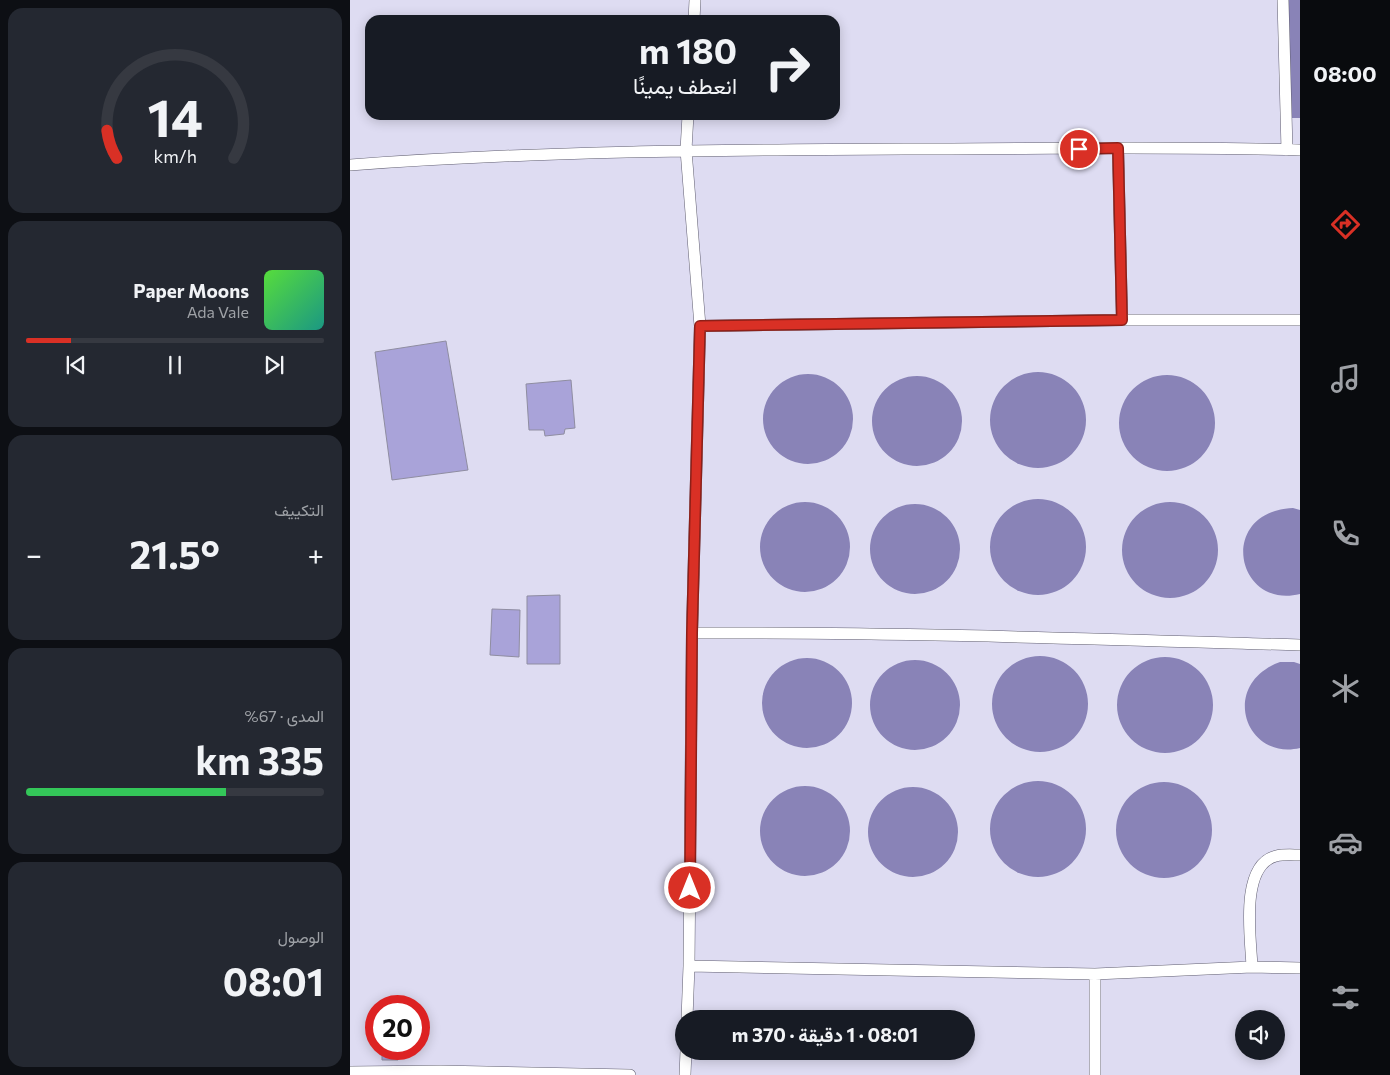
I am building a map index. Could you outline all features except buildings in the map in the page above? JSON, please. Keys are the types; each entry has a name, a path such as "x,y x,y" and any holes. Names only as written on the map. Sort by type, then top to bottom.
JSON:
{"lane":[{"path":"694,15 695,0"},
{"path":"1283,0 1287,150"},
{"path":"687,1010 692,633 700,326 686,150 688,120"},
{"path":"1118,148 1122,320"},
{"path":"350,165 574,152 686,150 1118,148 1300,150"},
{"path":"700,326 1122,320 1300,320"},
{"path":"692,633 801,632 1300,645"},
{"path":"1252,968 1250,907 1255,874 1264,863 1275,856 1300,855"},
{"path":"689,966 1095,974 1300,968"},
{"path":"1095,974 1095,1075"},
{"path":"685,1075 686,1060"},
{"path":"350,1072 441,1071 630,1075"}],"shaded area":[{"path":"1283,0 1300,0 1300,118 1282,118"},
{"path":"1038,372 1056,376 1072,386 1082,402 1086,420 1082,438 1072,454 1056,464 1038,468 1020,464 1004,454 994,438 990,420 994,402 1004,386 1020,376"},
{"path":"808,374 825,378 840,387 849,402 853,419 849,436 840,451 825,460 808,464 791,460 776,451 767,436 763,419 767,402 776,387 791,378"},
{"path":"1167,375 1185,379 1201,389 1211,405 1215,423 1211,441 1201,457 1185,467 1167,471 1149,467 1133,457 1123,441 1119,423 1123,405 1133,389 1149,379"},
{"path":"917,376 934,380 949,389 958,404 962,421 958,438 949,453 934,462 917,466 900,462 885,453 876,438 872,421 876,404 885,389 900,380"},
{"path":"1038,499 1056,503 1072,513 1082,529 1086,547 1082,565 1072,581 1056,591 1038,595 1020,591 1004,581 994,565 990,547 994,529 1004,513 1020,503"},
{"path":"805,502 822,506 837,515 846,530 850,547 846,564 837,579 822,588 805,592 788,588 773,579 764,564 760,547 764,530 773,515 788,506"},
{"path":"1170,502 1188,506 1204,516 1214,532 1218,550 1214,568 1204,584 1188,594 1170,598 1152,594 1136,584 1126,568 1122,550 1126,532 1136,516 1152,506"},
{"path":"915,504 932,508 947,517 956,532 960,549 956,566 947,581 932,590 915,594 898,590 883,581 874,566 870,549 874,532 883,517 898,508"},
{"path":"1293,508 1300,510 1300,594 1278,595 1261,588 1249,575 1244,558 1245,541 1253,525 1269,513"},
{"path":"1040,656 1058,660 1074,670 1084,686 1088,704 1084,722 1074,738 1058,748 1040,752 1022,748 1006,738 996,722 992,704 996,686 1006,670 1022,660"},
{"path":"1165,657 1183,661 1199,671 1209,687 1213,705 1209,723 1199,739 1183,749 1165,753 1147,749 1131,739 1121,723 1117,705 1121,687 1131,671 1147,661"},
{"path":"807,658 824,662 839,671 848,686 852,703 848,720 839,735 824,744 807,748 790,744 775,735 766,720 762,703 766,686 775,671 790,662"},
{"path":"915,660 932,664 947,673 956,688 960,705 956,722 947,737 932,746 915,750 898,746 883,737 874,722 870,705 874,688 883,673 898,664"},
{"path":"1280,662 1300,664 1300,748 1281,749 1265,743 1253,732 1246,718 1245,702 1250,687 1261,673"},
{"path":"1038,781 1056,785 1072,795 1082,811 1086,829 1082,847 1072,863 1056,873 1038,877 1020,873 1004,863 994,847 990,829 994,811 1004,795 1020,785"},
{"path":"1164,782 1182,786 1198,796 1208,812 1212,830 1208,848 1198,864 1182,874 1164,878 1146,874 1130,864 1120,848 1116,830 1120,812 1130,796 1146,786"},
{"path":"805,786 822,790 837,799 846,814 850,831 846,848 837,863 822,872 805,876 788,872 773,863 764,848 760,831 764,814 773,799 788,790"},
{"path":"913,787 930,791 945,800 954,815 958,832 954,849 945,864 930,873 913,877 896,873 881,864 872,849 868,832 872,815 881,800 896,791"}],"route":[{"path":"690,888 692,633 700,326 1122,320 1118,148 1079,149"}]}
